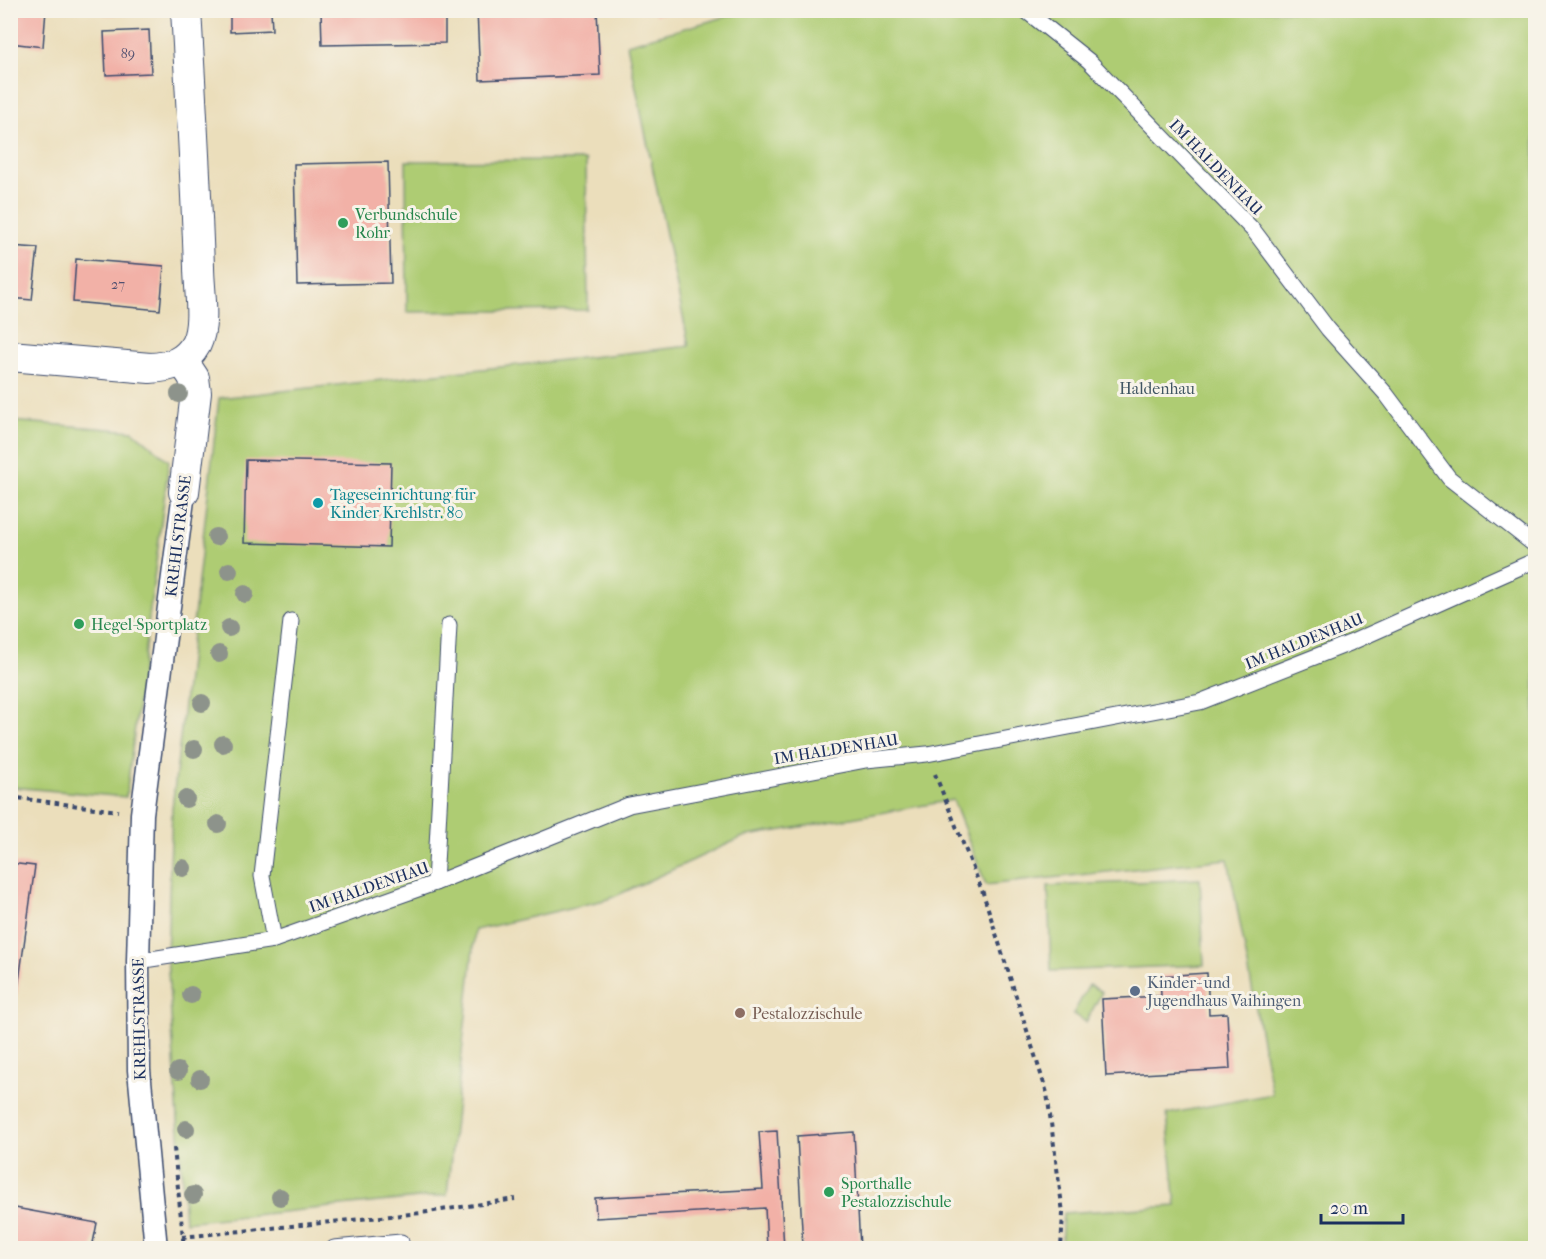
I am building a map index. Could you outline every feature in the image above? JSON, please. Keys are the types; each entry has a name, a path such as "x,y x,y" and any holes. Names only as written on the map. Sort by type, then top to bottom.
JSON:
{"street":[{"path":"10,356 150,368 171,367 182,360 196,344 200,320 186,10"},
{"name":"KREHLSTRASSE","path":"155,1244 139,1070 138,961 142,814 196,393 194,378 182,360"}],"lane":[{"name":"IM HALDENHAU","path":"1025,10 1089,61 1254,231 1328,329 1386,394 1449,478 1536,546"},
{"name":"IM HALDENHAU","path":"138,961 274,940 435,883 629,805 866,760 927,754 1200,702 1350,643 1536,560"},
{"path":"274,940 262,876 291,621"},
{"path":"435,883 449,625"},
{"path":"334,1248 400,1242"}],"path":[{"path":"927,754 983,893 1047,1093 1063,1214 1061,1248"},
{"path":"10,797 142,814"},
{"path":"174,1143 184,1248"},
{"path":"155,1244 183,1237 421,1213 515,1199"}],"green space":[{"name":"Haldenhau","path":"750,10 1535,11 1535,1248 1061,1248 1063,1213 1176,1206 1167,1114 1272,1094 1228,859 986,885 953,800 743,837 609,899 475,930 447,1195 185,1222 167,956 172,809 219,398 689,346 627,44"},
{"path":"586,160 588,310 407,312 406,161"},
{"name":"Hegel-Sportplatz","path":"11,421 133,431 169,461 126,797 11,787"},
{"path":"1200,879 1204,965 1051,971 1048,886"},
{"path":"1089,985 1102,992 1086,1022 1073,1014"}],"building":[{"path":"10,10 46,10 43,47 10,43"},
{"path":"103,10 148,10 148,14 104,15"},
{"path":"230,10 271,10 272,30 230,32"},
{"path":"321,10 445,10 445,43 322,45"},
{"path":"477,10 597,10 600,75 480,80"},
{"path":"654,10 672,10 672,12 655,15"},
{"path":"149,30 151,73 106,75 104,32"},
{"name":"Verbundschule Rohr","path":"388,162 391,283 297,285 294,164"},
{"path":"10,246 38,248 32,300 10,298"},
{"path":"76,259 164,266 160,310 73,302"},
{"name":"Tageseinrichtung für Kinder Krehlstr. 80","path":"246,460 391,463 389,547 244,543"},
{"path":"10,863 35,866 17,995 10,994"},
{"path":"1207,973 1209,1014 1227,1013 1230,1069 1106,1076 1102,999 1161,996 1160,976"},
{"path":"10,1065 14,1065 12,1080 10,1080"},
{"path":"777,1131 784,1248 767,1248 765,1208 596,1218 595,1198 763,1189 759,1132"},
{"name":"Sporthalle Pestalozzischule","path":"854,1132 860,1248 803,1248 797,1136"},
{"path":"10,1207 97,1223 92,1248 10,1248"}],"place":[{"name":"Verbundschule Rohr","path":"343,223"},
{"name":"Tageseinrichtung für Kinder Krehlstr. 80","path":"318,503"},
{"name":"Hegel-Sportplatz","path":"79,624"},
{"name":"Kinder- und Jugendhaus Vaihingen","path":"1135,991"},
{"name":"Pestalozzischule","path":"740,1013"},
{"name":"Sporthalle Pestalozzischule","path":"829,1192"}]}
